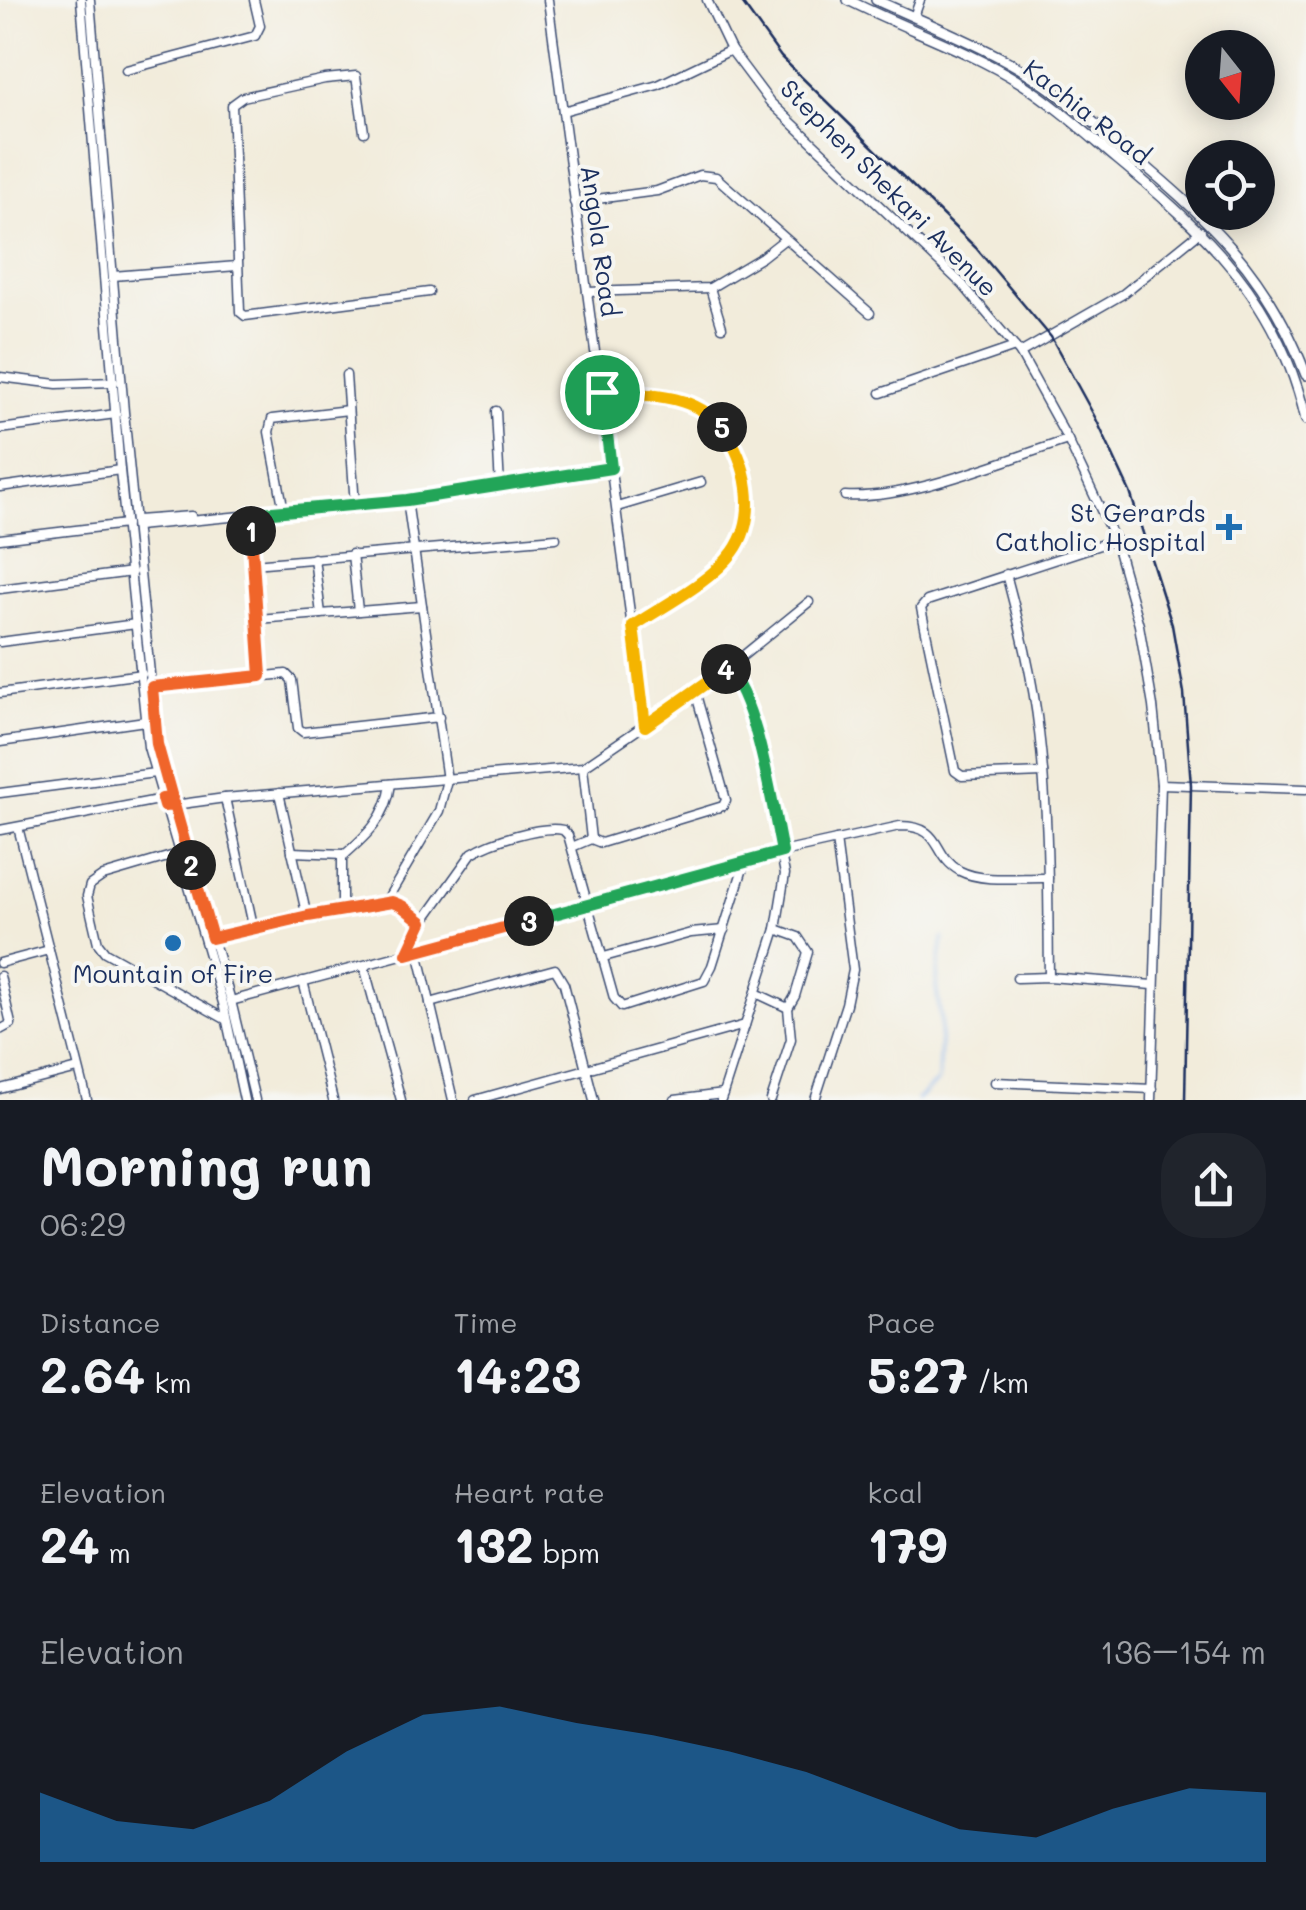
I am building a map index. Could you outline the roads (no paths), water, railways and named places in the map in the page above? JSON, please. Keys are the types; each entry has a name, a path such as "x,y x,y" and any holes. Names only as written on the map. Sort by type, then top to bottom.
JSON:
{"main road":[{"name":"Kachia Road","path":"848,0 1021,83 1065,115 1201,231 1235,269 1268,321 1293,376 1306,420"},
{"name":"Kachia Road","path":"876,0 1009,62 1045,85 1184,198 1246,262 1280,316 1306,375"}],"street":[{"path":"82,0 116,414 137,523 157,744 178,854 244,1100"},
{"path":"90,0 113,276 123,440 120,470 145,721 155,774 168,802 212,938 255,1100"},
{"path":"126,70 255,36 260,26 254,0"},
{"name":"Angola Road","path":"548,0 645,726"},
{"name":"Stephen Shekari Avenue","path":"707,0 731,50 770,102 964,284 1018,350 1068,440 1114,540 1139,625 1161,784 1151,1100"},
{"path":"914,17 920,0"},
{"path":"563,110 658,85 731,50"},
{"path":"364,132 356,76 325,79 235,101 230,112 240,312 244,316 429,292"},
{"path":"574,202 656,191 716,176 870,313"},
{"path":"881,393 1018,350 1123,294 1201,231"},
{"path":"587,292 710,288 785,239"},
{"path":"113,276 237,266"},
{"path":"710,288 722,327"},
{"path":"346,375 354,506"},
{"path":"0,376 57,384 114,382"},
{"path":"602,392 653,395 704,409 736,445 746,480 744,526 734,551 687,590 633,626"},
{"path":"284,510 269,432 272,419 348,410"},
{"path":"496,411 500,488"},
{"path":"0,429 116,414"},
{"path":"844,496 870,498 924,485 1068,440"},
{"path":"137,523 407,500 611,468"},
{"path":"0,487 120,470"},
{"path":"617,507 701,482"},
{"path":"385,903 438,811 447,780 407,500"},
{"path":"250,514 261,676"},
{"path":"0,540 126,524"},
{"path":"253,564 556,538"},
{"path":"1043,773 958,774 921,608 927,602 1006,574 1114,540"},
{"path":"352,554 358,612"},
{"path":"314,558 321,614"},
{"path":"0,589 132,572"},
{"path":"1006,574 1026,656 1043,773 1049,977"},
{"path":"0,830 168,802 583,767 728,668 809,602"},
{"path":"258,620 422,606"},
{"path":"0,642 136,624"},
{"path":"675,1100 722,1097 776,929 784,892 782,852 758,741 742,694 728,668"},
{"path":"0,693 142,674"},
{"path":"152,687 290,676 298,728 303,732 439,718"},
{"path":"572,848 592,839 601,843 723,806 726,800 695,691"},
{"path":"0,742 145,721"},
{"path":"583,767 592,839"},
{"path":"0,793 155,774"},
{"path":"342,911 344,854 383,816 391,784"},
{"path":"1161,784 1306,789"},
{"path":"279,793 308,916"},
{"path":"225,798 254,930"},
{"path":"18,826 86,1100"},
{"path":"231,1001 782,852 900,826 929,831 957,870 974,876 1048,878"},
{"path":"407,954 422,922 462,864 482,846 556,828 564,830 572,848 614,998 622,1006 704,981 745,862"},
{"path":"815,1100 853,970 836,840"},
{"path":"292,852 344,854"},
{"path":"178,854 103,876 90,886 87,896 98,943 105,952 225,1018"},
{"path":"212,938 385,903 402,906 422,922"},
{"path":"772,1100 791,1039 788,1008 808,952 798,937 776,929"},
{"path":"604,957 691,934 724,930"},
{"path":"0,963 49,950"},
{"path":"418,951 453,1100"},
{"path":"364,966 400,1100"},
{"path":"430,1003 555,970 564,984 594,1100"},
{"path":"0,976 12,1024 0,1030"},
{"path":"1017,978 1153,985"},
{"path":"302,981 334,1100"},
{"path":"756,993 788,1008"},
{"path":"474,1100 745,1025"},
{"path":"0,1089 78,1069"},
{"path":"995,1082 1152,1089"}],"waterway":[{"path":"917,1100 938,1081 941,1020 936,986 943,938"}],"railway":[{"path":"740,0 781,57 976,248 1051,337 1130,492 1172,625 1184,693 1191,785 1185,1100"}],"place":[{"name":"St Gerards Catholic Hospital","path":"1229,527"},
{"name":"Mountain of Fire","path":"173,943"}]}
